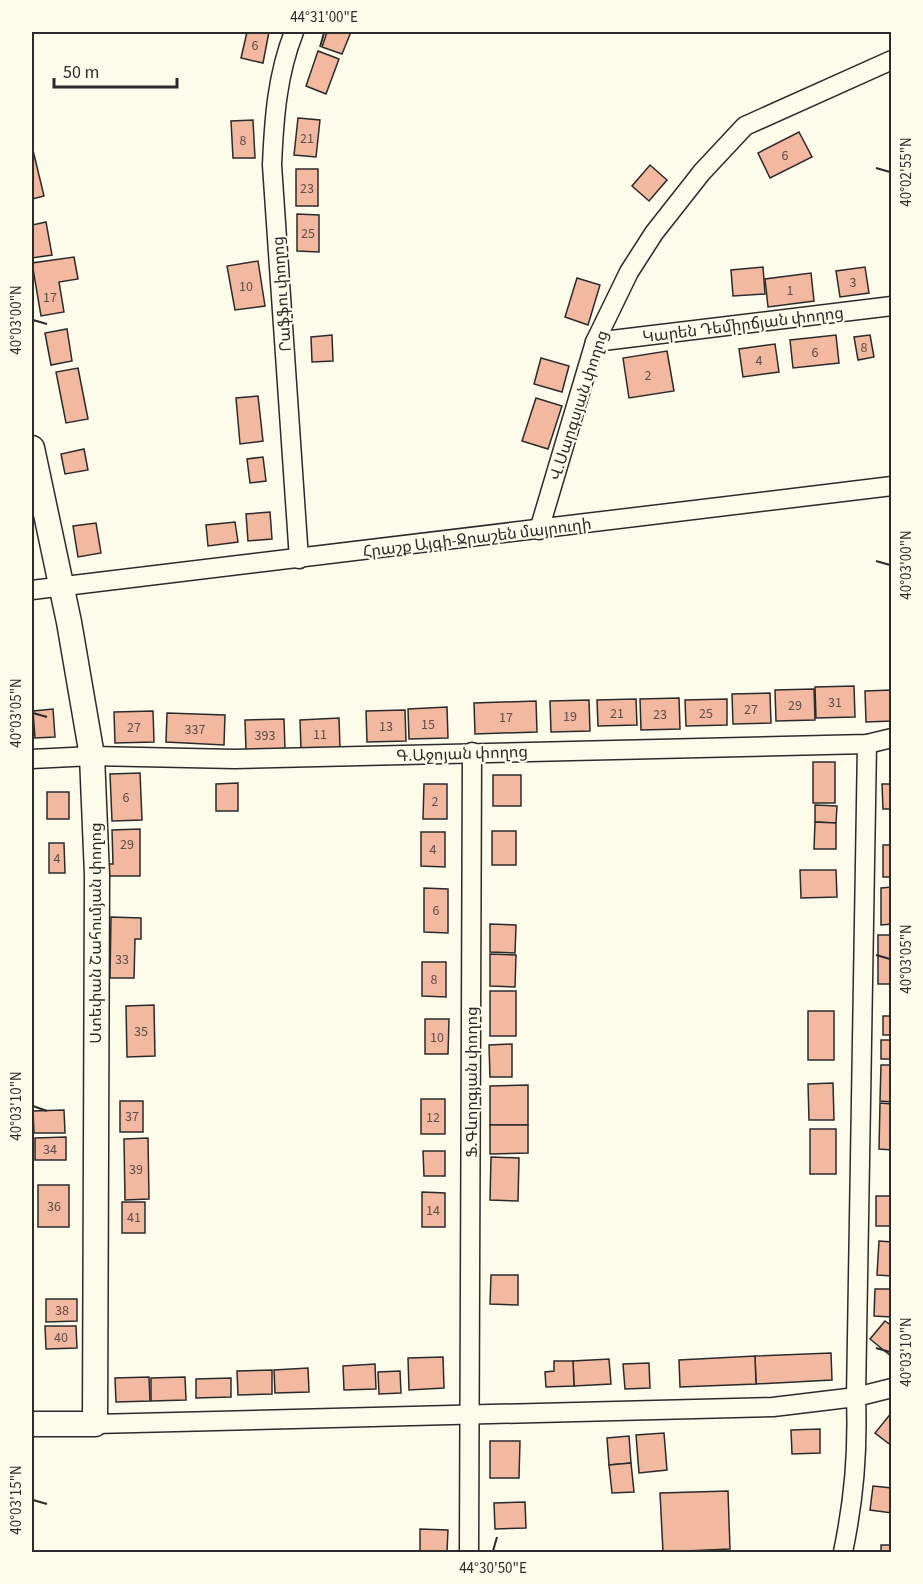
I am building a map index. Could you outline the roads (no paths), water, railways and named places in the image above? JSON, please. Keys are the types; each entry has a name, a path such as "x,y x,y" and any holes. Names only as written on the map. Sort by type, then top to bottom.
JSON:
{"main road":[{"name":"Ստեփան Շահումյան փողոց","path":"32,448 62,586 92,756 97,875 95,1424"},
{"path":"32,1425 95,1424"}],"street":[{"name":"Րաֆֆու փողոց","path":"294,32 284,57 275,105 272,165 299,559"},
{"name":"Վ.Սարգսյան փողոց","path":"539,530 596,342 628,272 654,233 702,172 745,126 891,60"},
{"name":"Կարեն Դեմիրճյան փողոց","path":"596,342 891,306"},
{"name":"Հրաշք Այգի-Ջրաշեն մայրուղի","path":"32,590 891,486"},
{"name":"Գ.Աջոյան փողոց","path":"32,759 92,756 235,759 867,744 891,738"},
{"path":"843,1552 855,1494 858,1442 856,1397 867,744"},
{"name":"Ֆ.Գևորգյան փողոց","path":"469,1552 472,752"},
{"path":"95,1424 773,1407 856,1397 891,1388"}]}
